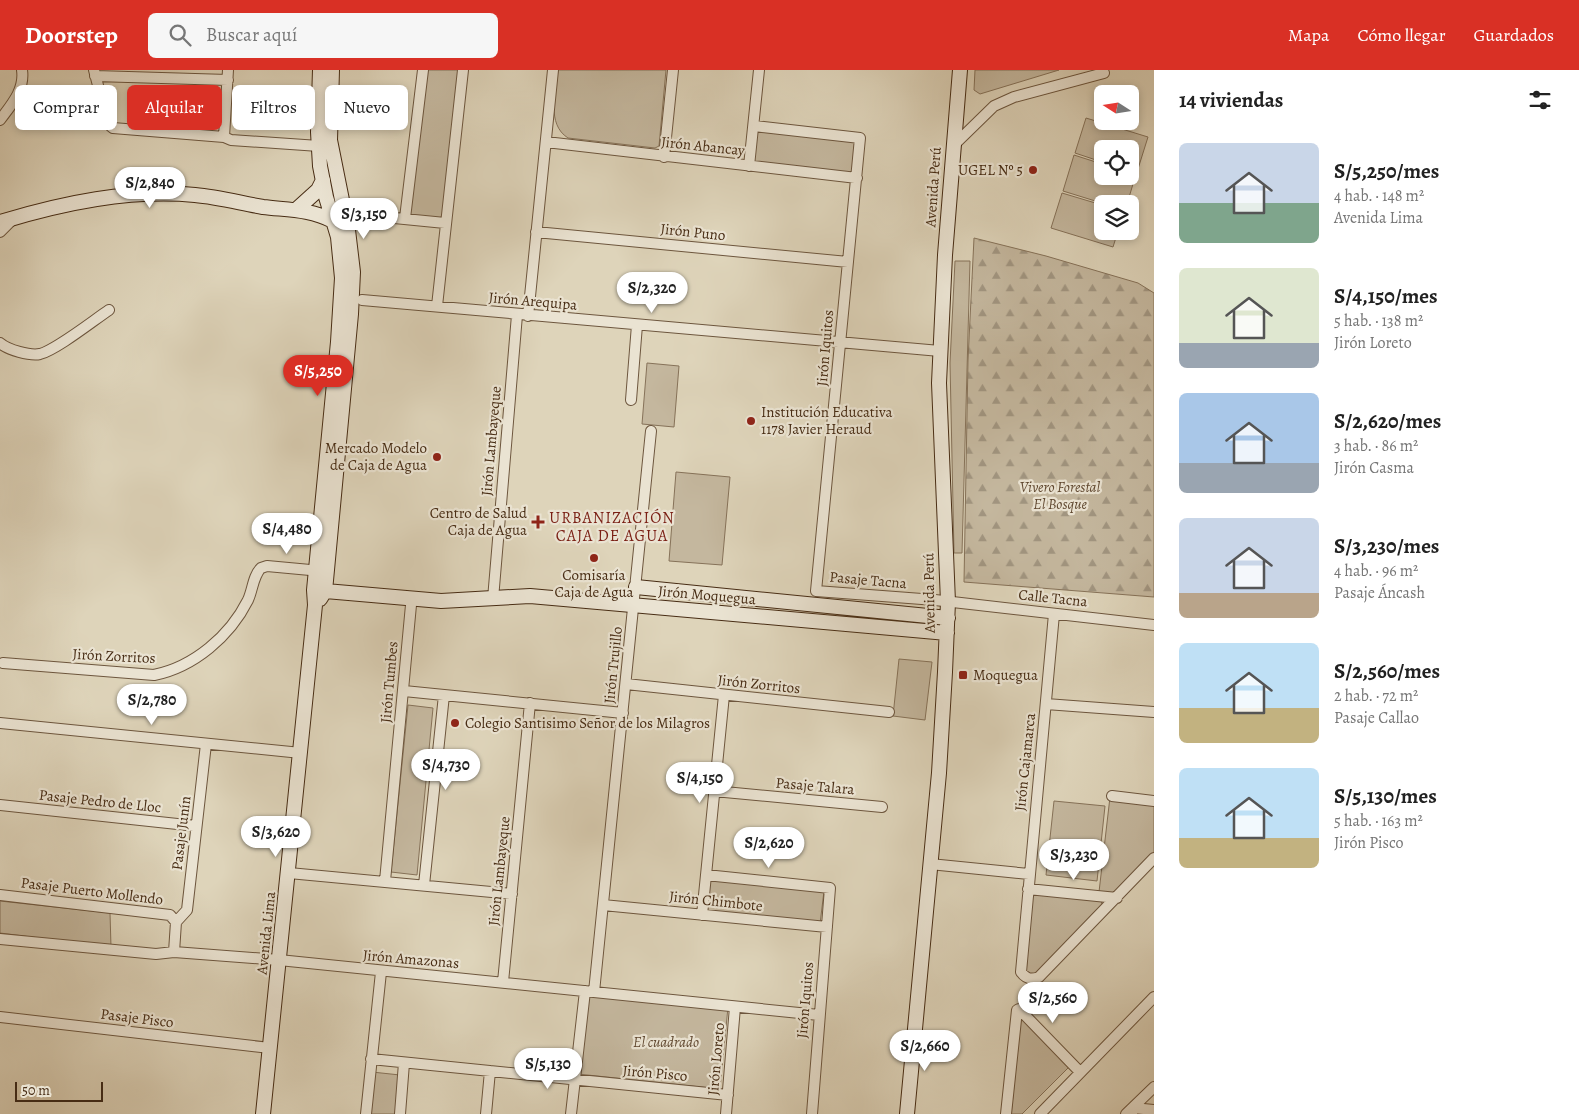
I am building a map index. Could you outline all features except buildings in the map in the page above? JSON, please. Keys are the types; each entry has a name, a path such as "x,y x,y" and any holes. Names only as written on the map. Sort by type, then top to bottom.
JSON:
{"main road":[{"path":"319,590 353,286 348,230 319,146 320,70"},
{"path":"321,571 341,309 341,257 333,221 329,178 332,70"},
{"name":"Avenida Perú","path":"907,1114 939,773 948,618 942,489 940,351 953,146 960,70"},
{"path":"298,209 329,178"},
{"path":"0,222 88,200 146,194 197,196 264,207 298,209 323,215 333,221"},
{"name":"Jirón Moquegua","path":"636,587 948,618"},
{"name":"Jirón Moquegua","path":"319,590 441,601 530,596 947,633"},
{"name":"Avenida Lima","path":"263,1114 315,605 319,590"}],"street":[{"path":"0,120 21,87 22,70"},
{"path":"404,218 423,70"},
{"path":"437,306 462,70"},
{"name":"Jirón Lambayeque","path":"493,599 522,315 536,232 553,70"},
{"path":"664,157 673,70"},
{"path":"749,166 758,70"},
{"path":"224,137 228,75 95,73 108,124 116,128 224,137 231,140 319,146"},
{"path":"953,146 994,106 1014,97 1104,73"},
{"name":"Jirón Iquitos","path":"754,126 860,138 816,591"},
{"name":"Jirón Abancay","path":"546,142 857,178"},
{"path":"374,216 445,223"},
{"path":"0,232 16,217"},
{"name":"Jirón Puno","path":"536,232 848,262"},
{"name":"Jirón Arequipa","path":"362,300 940,351"},
{"path":"0,343 18,351 40,354 73,335 109,310"},
{"path":"631,400 637,325"},
{"name":"Jirón Trujillo","path":"571,1114 603,905 651,431"},
{"name":"Jirón Zorritos","path":"4,663 154,675 164,673 209,650 234,624 248,599 261,568 267,566 321,571"},
{"name":"Pasaje Tacna","path":"816,591 948,602"},
{"name":"Calle Tacna","path":"948,602 1154,625"},
{"name":"Jirón Tumbes","path":"385,881 411,605"},
{"name":"Jirón Cajamarca","path":"1054,614 1029,874 1022,972 1029,979 1039,977 1117,898"},
{"name":"Jirón Zorritos","path":"626,684 889,712"},
{"path":"404,691 623,713"},
{"path":"424,885 444,695"},
{"path":"702,915 724,695"},
{"name":"Jirón Lambayeque","path":"503,982 530,703"},
{"path":"1046,704 1154,712"},
{"path":"0,723 301,752"},
{"name":"Pasaje Junín","path":"176,922 187,910 206,744"},
{"name":"Pasaje Talara","path":"714,791 882,807"},
{"path":"1112,796 1154,801"},
{"name":"Pasaje Pedro de Lloc","path":"0,805 196,826"},
{"path":"1028,889 1117,898 1154,858"},
{"path":"930,864 1029,874"},
{"path":"289,873 512,894"},
{"name":"Jirón Iquitos","path":"706,874 830,888 812,1114"},
{"name":"Pasaje Puerto Mollendo","path":"0,895 166,914 174,918 176,922 174,952"},
{"name":"Jirón Chimbote","path":"603,905 827,927"},
{"name":"Jirón Amazonas","path":"0,939 156,954 174,952 279,960 381,972 503,982 819,1015"},
{"path":"366,1114 381,972"},
{"path":"1040,1114 1154,998"},
{"name":"Jirón Loreto","path":"726,1114 736,1007"},
{"path":"1006,1114 1017,1010 1022,1010 1080,1072"},
{"name":"Pasaje Pisco","path":"0,1017 270,1048"},
{"name":"Jirón Pisco","path":"371,1059 728,1095"},
{"path":"400,1114 404,1062"},
{"path":"486,1114 490,1071"},
{"path":"1130,1112 1154,1087"},
{"path":"1130,1112 1154,1110"}],"green space":[{"path":"423,70 460,70 443,220 407,216"},
{"path":"558,70 666,70 659,146 655,148 568,138 561,132 555,116 554,97"},
{"path":"975,70 1059,70 980,94 974,90"},
{"path":"1086,118 1094,120 1094,130 1125,130 1148,137 1139,166 1139,140 1094,140 1094,159 1075,153"},
{"path":"754,127 858,140 854,175 750,165"},
{"path":"1074,155 1094,161 1094,185 1133,185 1130,195 1094,195 1094,201 1063,191"},
{"path":"1062,193 1094,203 1094,240 1115,240 1113,247 1051,228"},
{"name":"Vivero Forestal El Bosque","path":"974,238 1046,256 1138,283 1154,293 1154,597 964,582 968,360"},
{"path":"955,261 970,261 962,553 954,553 950,363"},
{"path":"647,363 679,366 674,427 642,424"},
{"path":"676,472 730,477 722,565 669,561"},
{"path":"899,659 932,662 925,720 893,716"},
{"path":"408,705 433,708 417,875 391,872"},
{"path":"1110,797 1154,803 1154,853 1114,893 1099,892"},
{"path":"1054,801 1105,806 1097,881 1046,875"},
{"path":"709,878 824,891 820,924 706,910"},
{"path":"1032,892 1101,901 1102,904 1034,977 1026,974"},
{"path":"0,901 110,913 111,947 0,933"},
{"name":"El cuadrado","path":"587,993 728,1007 720,1089 578,1074"},
{"path":"1021,1019 1069,1067 1022,1114 1011,1114"},
{"path":"372,1072 400,1075 395,1114 368,1114"}],"place":[{"name":"UGEL Nº 5","path":"1033,170"},
{"name":"Institución Educativa 1178 Javier Heraud","path":"751,421"},
{"name":"Mercado Modelo de Caja de Agua","path":"437,457"},
{"name":"Centro de Salud Caja de Agua","path":"538,522"},
{"name":"Comisaría Caja de Agua","path":"594,558"},
{"name":"Moquegua","path":"963,675"},
{"name":"Colegio Santisimo Señor de los Milagros","path":"455,723"}],"district":[{"name":"URBANIZACIÓN CAJA DE AGUA","path":"612,527"}]}
